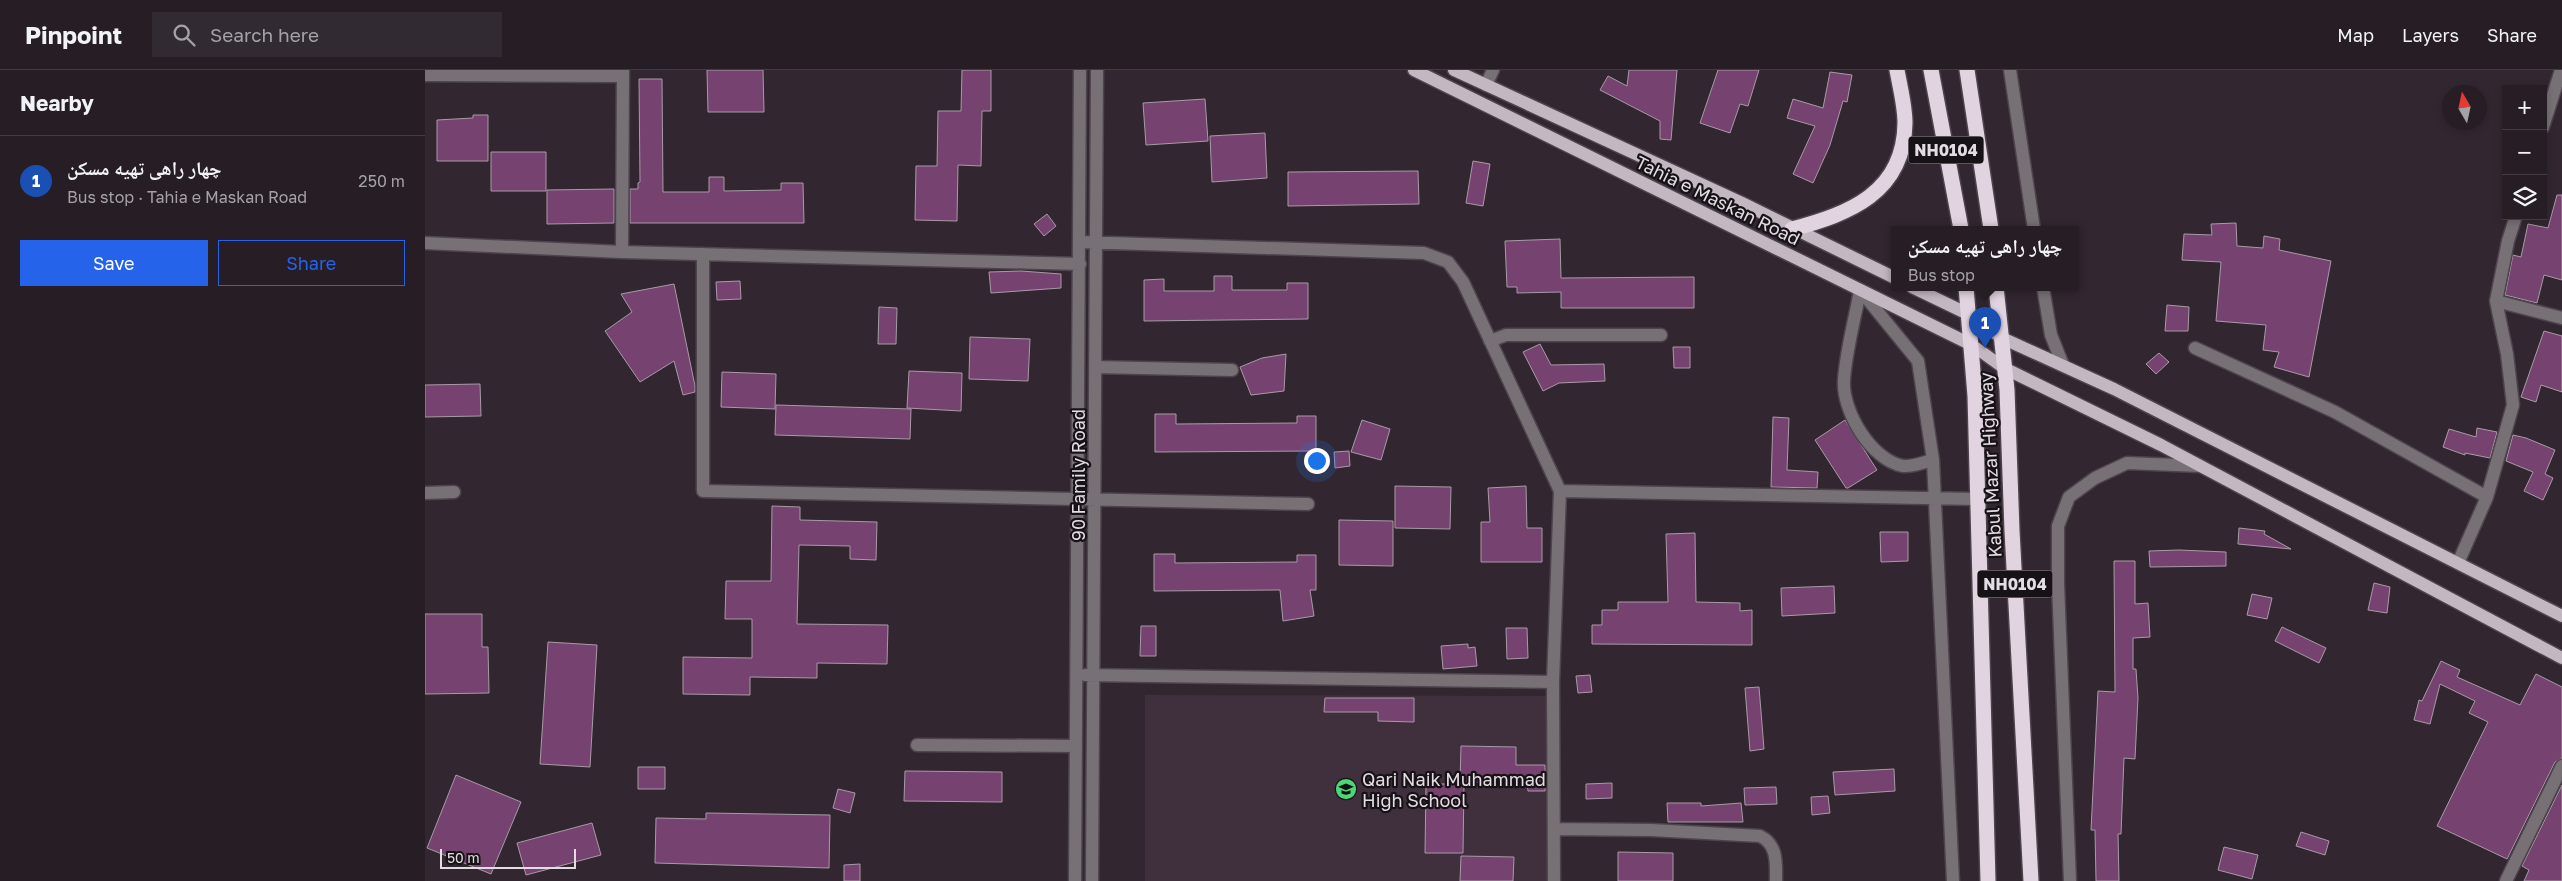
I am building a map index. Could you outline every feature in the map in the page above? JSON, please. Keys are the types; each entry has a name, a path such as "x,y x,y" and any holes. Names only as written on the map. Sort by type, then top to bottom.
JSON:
{"highway":[{"path":"1792,229 1834,217 1863,203 1885,182 1900,152 1905,123 1897,70"},
{"name":"NH0104","path":"1931,70 1960,226"},
{"name":"NH0104","path":"1967,70 1991,226"},
{"name":"Kabul Mazar Highway","path":"1966,291 1972,345 1976,499 1982,605 1988,881"},
{"name":"Kabul Mazar Highway","path":"1996,291 2010,439 2012,531 2031,880"}],"main road":[{"name":"Tahia e Maskan Road","path":"1413,70 1972,345 2004,368 2200,466 2562,658"},
{"name":"Tahia e Maskan Road","path":"1454,70 1742,203 1891,276"},
{"path":"1920,291 1969,314 2001,338 2063,365 2562,616"}],"street":[{"name":"90 Family Road","path":"1075,881 1081,70"},
{"name":"90 Family Road","path":"1092,881 1092,675 1096,498 1097,70"},
{"path":"1486,85 1493,70"},
{"path":"2010,70 2034,226"},
{"path":"2547,114 2561,70"},
{"path":"425,75 623,73 622,252"},
{"path":"2458,563 2487,496 2513,405 2507,354 2496,301 2508,240 2515,220"},
{"path":"1080,242 1424,253 1448,262 1463,282 1560,491 1553,682 1554,881"},
{"path":"425,243 622,252 1080,264"},
{"path":"703,254 703,491 1308,504"},
{"path":"1860,290 1918,361 1933,460 1953,881"},
{"path":"1860,290 1844,381 1847,402 1854,420 1865,440 1887,459 1905,466 1933,460"},
{"path":"2044,291 2051,335 2063,365"},
{"path":"2496,301 2562,318"},
{"path":"1490,342 1506,335 1661,335"},
{"path":"2195,348 2335,412 2487,496"},
{"path":"1095,367 1232,370"},
{"path":"2070,881 2058,584 2058,526 2069,498 2095,478 2127,463 2200,466"},
{"path":"1560,491 1976,499"},
{"path":"425,492 454,492"},
{"path":"1076,675 1553,682"},
{"path":"917,746 1076,746"},
{"path":"2506,881 2562,766"},
{"path":"1553,829 1651,830 1760,836 1771,844 1774,850 1776,881"}],"shaded area":[{"name":"Qari Naik Muhammad High School","path":"1145,695 1547,696 1547,881 1145,881"}],"building":[{"path":"707,70 763,70 764,112 708,112"},
{"path":"962,70 991,70 991,111 982,111 981,166 958,165 957,221 915,220 916,166 937,166 938,111 961,111"},
{"path":"1629,70 1677,70 1671,140 1660,139 1660,121 1600,90 1608,76 1627,86"},
{"path":"1718,70 1759,70 1748,106 1740,104 1730,133 1700,123"},
{"path":"1830,72 1852,75 1847,102 1843,101 1830,145 1813,183 1793,174 1815,126 1787,118 1793,99 1823,108"},
{"path":"639,79 662,79 663,192 709,192 709,177 724,177 724,191 781,190 781,183 803,183 804,223 630,223 630,189 638,189 638,183 640,182"},
{"path":"1205,99 1208,141 1146,145 1143,103"},
{"path":"473,115 488,115 488,161 437,161 437,120 473,118"},
{"path":"1265,133 1267,178 1212,182 1210,136"},
{"path":"491,152 546,152 546,191 491,191"},
{"path":"1473,161 1490,164 1483,206 1466,203"},
{"path":"1418,171 1419,204 1288,206 1288,172"},
{"path":"614,189 614,223 547,224 547,190"},
{"path":"2557,195 2562,195 2562,280 2544,275 2537,303 2505,295 2513,255 2521,257 2528,224 2548,228"},
{"path":"1047,214 1056,226 1044,236 1034,224"},
{"path":"2236,223 2237,246 2263,248 2264,236 2280,239 2279,250 2331,261 2309,377 2274,367 2279,352 2263,350 2266,325 2216,321 2221,262 2182,260 2184,234 2212,235 2211,224"},
{"path":"1560,239 1561,278 1694,277 1694,308 1561,308 1561,292 1517,293 1517,287 1507,287 1505,241"},
{"path":"1021,271 1061,274 1061,288 991,293 989,272"},
{"path":"1214,276 1232,276 1232,290 1287,290 1287,283 1308,283 1308,319 1144,321 1144,280 1164,279 1164,291 1214,291"},
{"path":"740,281 741,299 717,300 716,282"},
{"path":"674,284 695,386 695,392 683,395 674,361 640,382 605,331 632,312 621,294"},
{"path":"2167,305 2189,307 2188,331 2165,331"},
{"path":"879,307 897,308 896,344 878,344"},
{"path":"2544,331 2562,336 2562,392 2541,385 2536,402 2521,397"},
{"path":"970,337 1030,339 1028,381 969,379"},
{"path":"1540,344 1551,365 1604,364 1605,381 1559,383 1543,391 1523,352"},
{"path":"1673,347 1690,347 1690,368 1674,368"},
{"path":"2159,353 2169,362 2156,374 2146,364"},
{"path":"1286,354 1284,391 1251,395 1240,367 1262,358"},
{"path":"909,371 962,373 961,411 907,408"},
{"path":"722,372 776,374 775,409 721,407"},
{"path":"480,384 481,416 425,417 425,385"},
{"path":"776,405 911,409 910,439 775,435"},
{"path":"1155,414 1176,414 1176,424 1297,423 1297,416 1316,416 1316,451 1155,452"},
{"path":"1773,417 1789,418 1787,470 1818,472 1817,488 1771,487"},
{"path":"1362,420 1390,429 1381,460 1351,452"},
{"path":"1845,420 1877,470 1848,488 1846,488 1815,440"},
{"path":"2477,428 2497,432 2490,458 2465,453 2465,455 2443,447 2449,429 2476,437"},
{"path":"2513,435 2526,438 2555,450 2545,474 2553,478 2543,500 2524,491 2533,472 2506,461"},
{"path":"1349,451 1350,466 1335,468 1334,452"},
{"path":"1395,486 1451,487 1450,529 1395,528"},
{"path":"1526,486 1527,528 1542,528 1542,562 1481,562 1481,522 1490,522 1488,488"},
{"path":"772,506 800,507 800,520 877,522 876,560 850,559 850,546 799,545 797,624 888,625 887,664 817,663 817,678 750,677 750,695 683,694 683,657 752,658 752,619 725,619 726,581 771,581"},
{"path":"1339,520 1393,521 1393,566 1339,565"},
{"path":"2239,528 2265,531 2264,534 2291,549 2238,544"},
{"path":"1880,532 1908,532 1908,561 1881,562"},
{"path":"1695,533 1696,602 1740,603 1740,611 1752,610 1752,645 1592,644 1592,625 1602,625 1602,610 1618,610 1618,602 1668,602 1666,534"},
{"path":"2149,551 2226,552 2226,566 2150,567"},
{"path":"1154,554 1175,554 1175,563 1297,562 1297,555 1316,555 1316,590 1310,590 1314,616 1283,621 1280,590 1154,591"},
{"path":"2114,561 2135,561 2135,604 2148,603 2150,637 2133,638 2133,669 2136,669 2138,698 2135,759 2124,758 2121,834 2118,834 2119,881 2096,881 2095,830 2091,830 2098,691 2115,692"},
{"path":"2374,583 2390,587 2387,613 2368,610"},
{"path":"1834,586 1835,613 1782,616 1781,588"},
{"path":"2252,594 2272,598 2267,619 2247,615"},
{"path":"425,614 482,614 482,647 488,647 489,693 425,694"},
{"path":"1141,626 1156,626 1156,656 1140,656"},
{"path":"2282,627 2326,648 2319,663 2275,641"},
{"path":"1506,628 1527,628 1528,658 1507,659"},
{"path":"548,642 597,645 590,767 540,764"},
{"path":"1468,644 1468,648 1475,647 1477,666 1443,669 1441,646"},
{"path":"2441,661 2460,670 2457,677 2520,705 2536,674 2562,687 2562,758 2555,762 2507,859 2437,826 2488,722 2469,713 2475,701 2440,684 2430,724 2414,720 2419,700 2422,701"},
{"path":"1590,675 1592,692 1578,693 1576,676"},
{"path":"1759,687 1764,749 1750,751 1745,688"},
{"path":"1325,698 1414,698 1414,722 1378,721 1378,712 1324,712"},
{"path":"1461,746 1516,747 1516,765 1545,765 1545,791 1528,791 1527,783 1460,782"},
{"path":"638,767 665,767 665,789 638,789"},
{"path":"1894,769 1895,791 1835,795 1833,772"},
{"path":"905,771 1002,772 1002,802 904,801"},
{"path":"456,775 521,802 491,874 427,848"},
{"path":"1612,783 1612,798 1586,799 1586,784"},
{"path":"1426,784 1464,784 1463,853 1425,853"},
{"path":"2562,785 2562,881 2524,881 2529,870 2522,866"},
{"path":"1776,787 1777,804 1745,805 1744,788"},
{"path":"838,789 855,793 850,813 833,808"},
{"path":"1828,796 1830,813 1812,815 1811,797"},
{"path":"1667,803 1701,803 1701,806 1741,803 1743,822 1668,822"},
{"path":"706,813 830,815 829,868 655,863 656,818 706,819"},
{"path":"592,823 601,855 526,875 517,843"},
{"path":"2301,832 2329,841 2325,855 2296,846"},
{"path":"2224,847 2258,855 2252,879 2218,870"},
{"path":"1618,852 1673,853 1673,881 1618,881"},
{"path":"1461,856 1514,857 1513,881 1460,881"},
{"path":"860,864 860,881 844,881 844,865"}],"place":[{"name":"چهار راهی تهیه مسکن","path":"1985,348"},
{"name":"Qari Naik Muhammad High School","path":"1346,789"}]}
